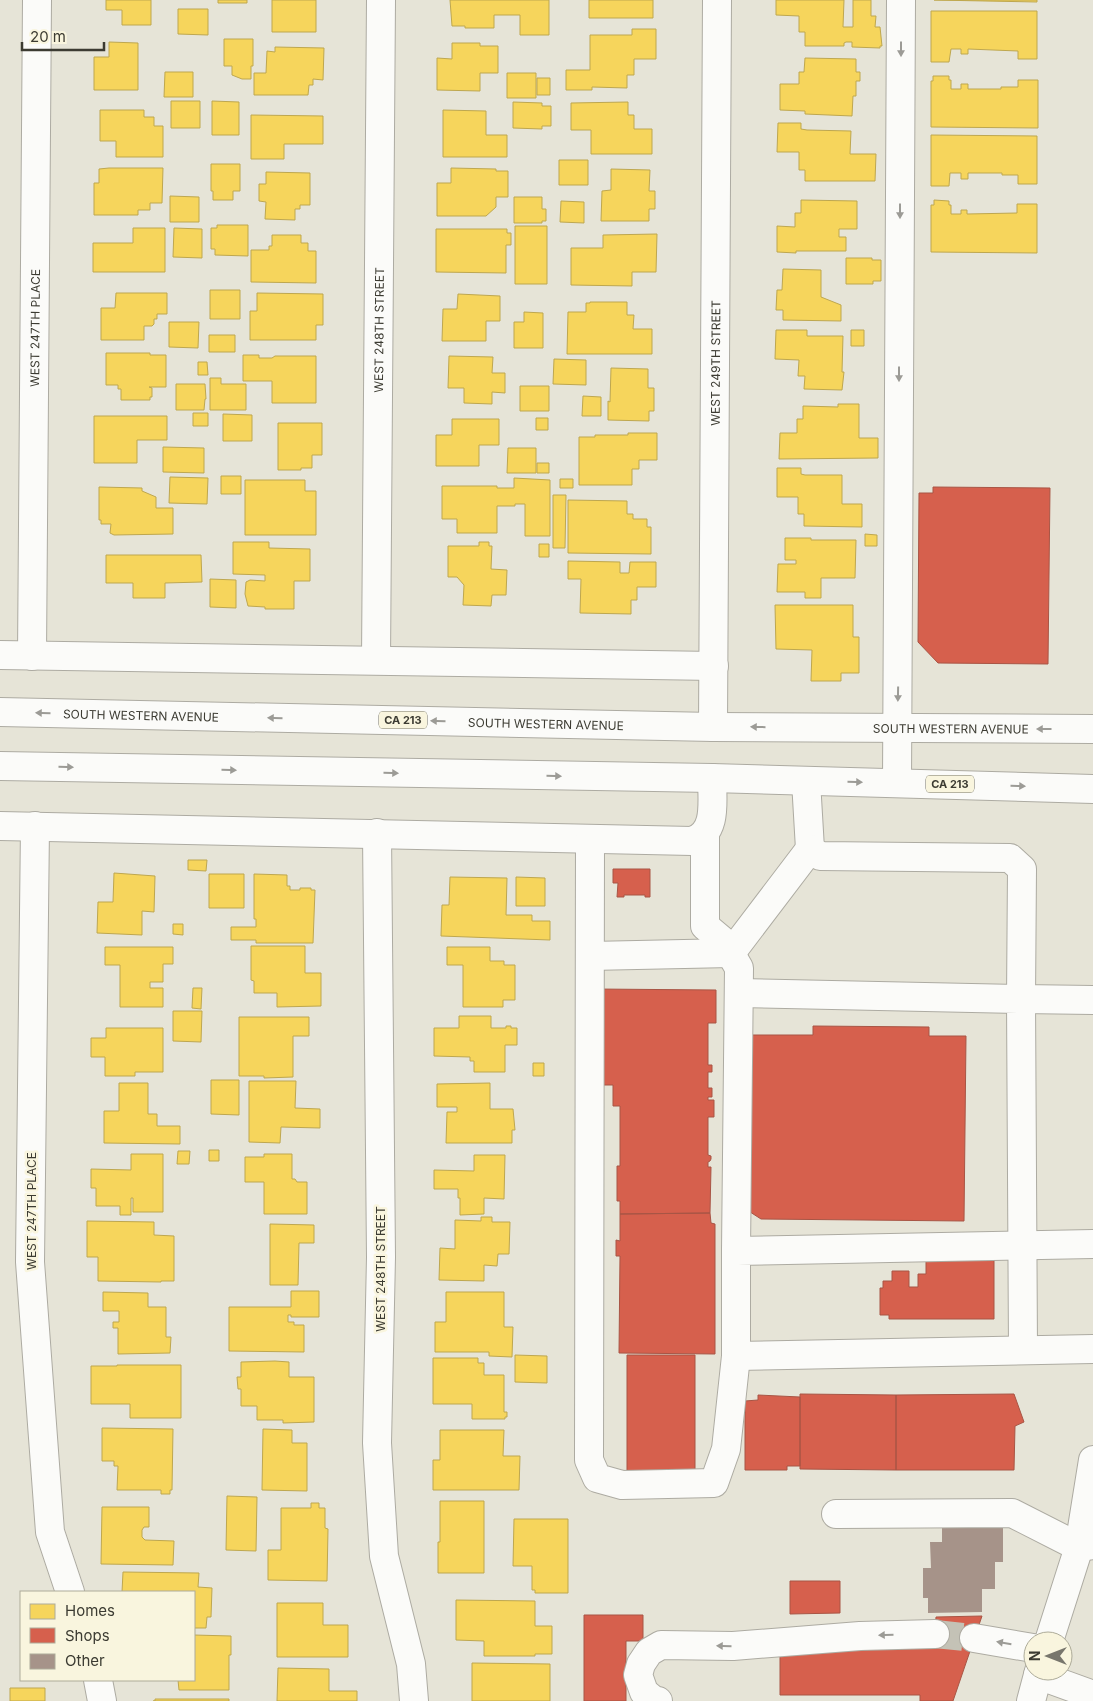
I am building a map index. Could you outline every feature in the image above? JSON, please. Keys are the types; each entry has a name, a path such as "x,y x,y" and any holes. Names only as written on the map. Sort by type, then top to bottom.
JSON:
{"street":[{"name":"WEST 247TH PLACE","path":"32,656 37,0"},
{"name":"WEST 248TH STREET","path":"376,660 381,0"},
{"name":"WEST 249TH STREET","path":"713,727 717,0"},
{"path":"897,782 901,0"},
{"path":"0,655 714,666"},
{"name":"SOUTH WESTERN AVENUE","path":"0,712 713,727 1093,730"},
{"name":"CA 213","path":"0,766 712,778 1093,789"},
{"path":"0,826 692,841 699,839 709,828 712,778"},
{"path":"731,953 810,849 806,780"},
{"name":"WEST 247TH PLACE","path":"34,826 30,1262 50,1532 70,1591"},
{"name":"WEST 248TH STREET","path":"377,833 381,1256 377,1443 384,1556 411,1664 414,1701"},
{"path":"590,839 589,1460 597,1478 622,1485 714,1483 726,1449 736,1356 738,968 724,942 705,926 705,834"},
{"path":"810,849 820,856 1010,858 1022,869 1023,1350"},
{"path":"590,956 731,953"},
{"path":"738,993 1093,1000"},
{"path":"736,1251 1093,1244"},
{"path":"736,1356 1093,1348"},
{"path":"1053,1631 1088,1542 1093,1460"},
{"path":"836,1514 1012,1513 1088,1542"},
{"path":"658,1701 655,1701 644,1692 638,1675 641,1664 649,1652 661,1646 733,1646 860,1636 935,1634"},
{"path":"974,1638 1023,1646"},
{"path":"98,1681 102,1701"},
{"path":"1030,1701 1036,1681"},
{"path":"1059,1681 1093,1695"}],"building: Homes":[{"path":"106,0 151,0 151,25 122,25 122,10 106,10"},
{"path":"218,0 247,0 247,3 218,3"},
{"path":"272,0 316,0 316,32 272,32"},
{"path":"450,0 549,0 549,35 520,35 520,15 494,15 494,28 452,26"},
{"path":"589,0 653,0 653,18 589,18"},
{"path":"776,0 844,0 843,27 853,27 853,0 871,0 871,16 876,16 875,27 880,27 882,46 880,48 852,47 852,42 846,42 844,46 805,46 805,32 799,32 799,16 776,15"},
{"path":"934,0 1037,0 1037,2"},
{"path":"178,9 208,9 208,35 178,34"},
{"path":"931,11 1037,11 1037,59 1018,59 1018,51 968,49 968,54 961,54 961,49 951,49 949,62 931,62"},
{"path":"632,29 656,29 656,59 634,59 634,75 627,75 627,88 592,87 592,90 566,90 566,70 590,70 590,35 632,35"},
{"path":"224,39 253,39 251,79 242,79 232,75 232,66 224,66"},
{"path":"109,42 138,43 138,90 94,90 94,57 109,57"},
{"path":"452,43 480,43 480,46 498,46 498,73 480,73 480,91 437,90 437,58 452,59"},
{"path":"275,47 324,48 323,80 313,79 313,85 309,85 308,95 254,95 254,73 266,73 267,51 275,52"},
{"path":"805,58 856,59 856,72 860,72 860,81 856,81 856,96 853,96 852,116 805,114 805,111 780,110 780,84 799,84 799,72 804,72"},
{"path":"165,72 193,72 193,97 164,97"},
{"path":"507,73 536,73 536,98 507,98"},
{"path":"933,76 949,76 951,89 961,89 961,84 968,84 968,89 1001,89 1001,87 1018,87 1018,80 1038,80 1038,128 931,127 931,81 933,81"},
{"path":"537,78 550,78 550,95 537,95"},
{"path":"171,101 200,101 200,128 171,128"},
{"path":"212,101 239,102 239,135 212,135"},
{"path":"513,102 542,103 542,106 551,106 551,126 542,126 542,129 513,128"},
{"path":"628,102 628,115 634,115 634,129 652,129 652,154 591,154 591,130 571,130 571,103"},
{"path":"100,110 144,110 144,117 154,117 154,126 163,126 163,157 116,157 116,141 100,141"},
{"path":"443,110 486,111 486,135 507,135 507,157 443,157"},
{"path":"251,115 323,116 323,144 284,144 284,159 251,159"},
{"path":"778,123 801,123 801,129 807,130 851,131 850,154 876,154 875,181 805,181 805,170 799,170 799,152 777,152"},
{"path":"931,135 1037,136 1037,184 1018,184 1018,175 968,173 968,179 961,179 961,173 950,173 949,186 931,186"},
{"path":"559,160 588,160 588,185 559,185"},
{"path":"211,164 240,164 240,191 233,191 233,200 213,200"},
{"path":"163,168 162,203 150,203 150,210 138,210 138,215 94,215 94,183 99,183 99,169"},
{"path":"451,168 508,171 508,197 496,197 496,207 486,216 437,216 437,183 451,183"},
{"path":"611,169 650,170 649,191 655,191 655,209 649,209 649,221 601,221 602,191 611,190"},
{"path":"266,172 310,173 310,205 300,205 300,209 295,209 295,220 265,219 266,202 259,201 259,184 266,184"},
{"path":"170,196 199,197 199,222 170,222"},
{"path":"514,197 542,197 542,209 546,209 546,221 542,221 542,223 514,223"},
{"path":"801,200 857,201 857,229 839,229 839,237 846,237 846,251 777,252 777,226 795,227 795,213 801,213"},
{"path":"934,200 949,201 951,214 961,214 961,210 967,210 967,214 1017,213 1017,204 1037,204 1037,253 931,252 931,205 934,205"},
{"path":"561,201 584,202 584,223 560,222"},
{"path":"217,225 248,225 248,256 215,255 215,249 211,249 211,228 217,228"},
{"path":"515,226 547,226 547,284 515,284"},
{"path":"133,228 165,228 165,272 93,272 93,243 133,243"},
{"path":"174,228 202,229 202,258 173,257"},
{"path":"436,229 507,229 507,233 511,233 511,245 506,245 506,273 436,272"},
{"path":"657,234 656,272 632,272 632,286 571,285 571,248 603,248 603,235"},
{"path":"272,235 301,235 301,243 308,243 308,251 316,251 316,283 251,282 251,250 269,250 269,246 272,246"},
{"path":"846,258 881,260 881,281 873,281 873,284 846,284"},
{"path":"783,269 821,270 821,297 841,305 841,321 783,320 783,310 776,310 777,290 782,290"},
{"path":"210,290 240,290 240,319 210,319"},
{"path":"116,293 167,293 167,314 157,314 157,319 154,319 152,326 144,326 144,340 101,340 101,308 115,308"},
{"path":"257,293 323,294 323,325 316,325 316,340 250,340 250,311 257,311"},
{"path":"458,294 500,296 500,321 486,321 486,341 442,341 443,309 457,309"},
{"path":"627,302 627,315 634,315 633,329 652,329 652,354 567,354 568,312 586,312 586,303"},
{"path":"524,312 543,313 543,348 514,348 514,322 524,322"},
{"path":"169,322 199,322 198,348 169,347"},
{"path":"776,330 807,330 807,336 843,336 842,372 844,372 842,390 804,389 805,376 798,376 799,360 775,359"},
{"path":"851,330 864,330 864,346 851,346"},
{"path":"209,335 235,335 235,352 209,352"},
{"path":"106,353 166,355 166,387 149,387 152,388 150,400 121,400 121,389 118,389 118,385 106,385"},
{"path":"243,355 259,355 259,358 316,356 316,403 272,403 272,381 243,381"},
{"path":"449,356 493,357 492,373 505,373 505,393 492,392 492,404 464,403 464,388 448,388"},
{"path":"554,359 586,360 586,385 553,384"},
{"path":"198,362 207,362 208,375 198,375"},
{"path":"611,368 648,369 648,388 654,388 654,411 649,411 649,421 608,420"},
{"path":"210,378 221,378 221,384 246,384 246,410 210,410"},
{"path":"176,384 205,384 206,399 204,410 176,410"},
{"path":"520,386 549,386 549,411 520,411"},
{"path":"583,396 601,397 601,416 582,416"},
{"path":"838,404 859,404 859,438 878,438 878,458 779,459 780,433 797,433 797,419 803,419 803,406 838,407"},
{"path":"193,413 208,413 208,426 193,426"},
{"path":"223,414 252,415 252,441 223,441"},
{"path":"94,416 167,416 167,440 137,440 137,463 94,463"},
{"path":"536,418 548,418 548,430 536,430"},
{"path":"452,419 499,419 499,445 479,445 479,466 436,466 436,435 452,435"},
{"path":"278,423 322,423 322,455 312,455 312,468 278,470"},
{"path":"628,433 657,433 657,460 639,460 639,469 632,469 632,485 579,485 579,437 628,435"},
{"path":"163,447 204,448 204,473 163,472"},
{"path":"508,448 536,448 536,473 507,473"},
{"path":"537,463 549,463 549,473 537,473"},
{"path":"777,468 801,468 801,474 805,475 842,475 842,504 862,504 862,527 804,526 804,514 798,514 798,497 777,497"},
{"path":"221,476 241,476 241,494 221,494"},
{"path":"170,477 208,478 207,504 169,503"},
{"path":"514,478 550,480 550,536 525,536 525,504 497,506 497,533 457,533 457,519 442,519 442,486 497,486 497,488 514,488"},
{"path":"560,479 573,479 573,488 560,488"},
{"path":"245,480 305,480 305,491 316,491 316,535 245,535"},
{"path":"99,487 142,488 142,491 156,497 156,508 173,508 173,534 114,535 110,533 111,524 101,524 101,520 99,520"},
{"path":"553,495 566,495 565,548 553,548"},
{"path":"568,500 627,501 627,514 633,514 633,519 647,519 647,527 651,527 651,554 568,553"},
{"path":"865,534 877,535 877,546 865,546"},
{"path":"785,538 856,540 855,578 821,578 821,598 805,598 805,592 777,592 778,564 796,564 796,560 785,560"},
{"path":"233,542 269,542 269,548 310,549 310,581 294,581 294,609 265,609 265,607 248,606 245,594 246,582 250,580 265,581 265,575 233,574"},
{"path":"479,542 489,542 489,546 492,546 491,569 507,570 506,595 492,595 491,606 463,605 464,585 457,577 448,577 448,546 479,546"},
{"path":"539,544 549,544 549,557 539,557"},
{"path":"106,555 201,555 202,582 165,583 165,598 133,598 133,583 106,583"},
{"path":"568,561 620,562 620,573 629,573 630,562 656,562 656,587 637,587 637,600 631,600 631,614 580,613 581,579 568,579"},
{"path":"210,579 236,580 236,608 210,607"},
{"path":"775,605 853,605 853,637 859,637 859,673 841,673 841,681 811,681 812,650 776,649"},
{"path":"188,860 207,860 206,871 188,870"},
{"path":"114,873 155,876 154,912 142,911 142,935 97,933 98,902 113,902"},
{"path":"209,874 244,874 244,908 209,908"},
{"path":"254,874 287,875 287,886 290,886 290,890 311,888 311,890 315,890 313,943 256,943 256,940 231,940 231,927 256,927 256,919 254,919"},
{"path":"450,877 507,878 506,915 532,915 532,921 550,921 550,940 441,936 442,905 449,905"},
{"path":"516,877 545,878 545,906 516,906"},
{"path":"173,924 183,924 183,935 173,934"},
{"path":"251,946 305,946 305,973 321,973 321,1006 277,1007 277,993 254,993 254,981 251,980"},
{"path":"105,947 173,947 173,964 163,964 163,982 150,982 150,988 163,988 163,1007 120,1007 120,965 105,965"},
{"path":"447,947 490,947 490,961 504,961 504,965 515,965 515,1000 503,1000 503,1007 463,1007 463,965 447,965"},
{"path":"193,988 202,988 201,1009 192,1008"},
{"path":"173,1011 202,1011 201,1042 173,1041"},
{"path":"459,1016 491,1016 491,1028 511,1026 511,1028 517,1028 517,1045 505,1045 505,1072 474,1072 474,1061 470,1061 470,1057 434,1056 434,1028 459,1028"},
{"path":"239,1017 309,1017 309,1036 293,1036 293,1077 264,1078 264,1076 239,1076"},
{"path":"106,1028 163,1028 163,1072 135,1072 135,1076 105,1076 105,1057 91,1057 91,1038 106,1038"},
{"path":"533,1063 544,1063 544,1076 533,1076"},
{"path":"211,1080 239,1080 239,1115 211,1114"},
{"path":"249,1081 296,1081 295,1108 320,1109 320,1128 281,1127 280,1143 249,1142"},
{"path":"119,1083 148,1083 148,1114 157,1114 157,1126 180,1126 180,1144 104,1143 104,1111 119,1111"},
{"path":"490,1083 490,1109 513,1109 515,1130 512,1130 512,1143 446,1143 447,1112 457,1112 457,1107 437,1107 437,1084"},
{"path":"209,1150 219,1150 219,1161 209,1161"},
{"path":"178,1151 190,1151 189,1164 177,1164"},
{"path":"131,1154 163,1154 163,1212 133,1212 133,1198 131,1198 131,1215 120,1215 120,1206 96,1206 96,1188 91,1188 91,1169 131,1170"},
{"path":"264,1154 292,1154 292,1179 295,1179 297,1182 307,1182 307,1214 264,1214 264,1182 245,1182 245,1157 264,1157"},
{"path":"474,1155 505,1155 504,1199 484,1198 484,1214 460,1215 458,1189 434,1189 434,1170 474,1171"},
{"path":"481,1217 492,1217 492,1222 510,1222 509,1254 498,1254 497,1266 484,1265 484,1281 439,1280 440,1248 455,1249 455,1220 481,1221"},
{"path":"87,1221 154,1222 154,1235 174,1236 174,1281 98,1281 98,1257 87,1257"},
{"path":"270,1224 314,1225 314,1243 299,1243 298,1285 270,1285"},
{"path":"291,1291 319,1291 319,1317 291,1317 291,1315 288,1315 288,1322 294,1322 294,1325 304,1325 304,1352 229,1351 229,1307 291,1307"},
{"path":"103,1292 148,1293 148,1307 166,1307 166,1337 171,1337 170,1353 118,1354 118,1328 113,1328 113,1322 119,1322 119,1311 103,1311"},
{"path":"446,1292 504,1292 504,1327 513,1327 512,1357 489,1356 489,1352 435,1352 435,1322 446,1322"},
{"path":"515,1355 547,1356 547,1383 515,1382"},
{"path":"433,1358 478,1358 478,1363 484,1363 484,1375 504,1375 504,1412 507,1412 507,1417 505,1419 472,1419 472,1404 433,1404"},
{"path":"241,1362 289,1362 289,1377 314,1377 314,1422 283,1423 283,1420 257,1420 257,1406 241,1406 241,1389 238,1389 237,1377 241,1377"},
{"path":"181,1365 181,1418 130,1418 130,1404 91,1404 91,1366"},
{"path":"102,1428 173,1429 172,1490 170,1490 170,1494 161,1494 161,1490 117,1490 118,1466 114,1466 114,1461 102,1461"},
{"path":"263,1429 292,1430 292,1443 307,1443 307,1491 262,1490"},
{"path":"440,1430 504,1430 503,1456 520,1456 519,1490 433,1490 433,1460 440,1460"},
{"path":"227,1496 257,1497 256,1551 226,1550"},
{"path":"440,1501 484,1501 484,1573 438,1573"},
{"path":"311,1503 319,1503 319,1508 325,1508 325,1528 328,1529 327,1581 268,1580 268,1550 281,1550 281,1508 311,1508"},
{"path":"102,1507 149,1507 149,1527 144,1527 142,1537 145,1540 174,1541 173,1565 101,1564"},
{"path":"514,1519 568,1519 568,1593 535,1593 535,1590 532,1590 532,1566 513,1566"},
{"path":"123,1572 199,1573 198,1587 212,1588 211,1617 207,1617 206,1628 195,1628 195,1591 122,1591"},
{"path":"456,1600 535,1601 535,1626 552,1626 552,1654 484,1656 484,1641 456,1640"},
{"path":"277,1603 323,1603 323,1625 348,1625 348,1657 277,1657"},
{"path":"195,1635 231,1636 229,1690 179,1690 178,1681 195,1681"},
{"path":"472,1663 550,1664 550,1701 472,1701"},
{"path":"278,1668 329,1669 329,1691 357,1691 357,1701 277,1701"},
{"path":"10,1688 45,1688 45,1701 10,1701"},
{"path":"155,1699 229,1699 229,1701 155,1701"}],"building: Shops":[{"path":"933,487 1050,488 1048,664 938,663 918,642 919,493 933,493"},
{"path":"613,869 650,869 650,897 645,897 645,895 624,895 624,897 617,897 618,883 613,883"},
{"path":"595,989 716,990 716,1023 708,1023 708,1065 712,1065 712,1072 708,1072 708,1088 712,1088 712,1097 708,1097 708,1100 714,1100 714,1117 708,1117 708,1155 711,1156 708,1162 708,1167 711,1167 710,1213 620,1214 620,1201 617,1201 617,1166 620,1166 620,1106 613,1106 613,1085 595,1085"},
{"path":"813,1026 929,1027 929,1036 966,1036 964,1221 761,1219 747,1210 749,1035 813,1035"},
{"path":"710,1213 711,1223 715,1224 715,1354 619,1353 620,1256 616,1256 616,1240 620,1241 620,1214"},
{"path":"926,1259 994,1259 994,1319 889,1319 889,1315 880,1315 880,1288 883,1288 883,1281 892,1281 892,1271 909,1271 909,1287 918,1287 918,1274 926,1274"},
{"path":"627,1355 695,1355 695,1478 627,1478"},
{"path":"800,1394 896,1395 896,1470 800,1469"},
{"path":"1014,1394 1024,1422 1015,1426 1014,1470 896,1470 896,1395"},
{"path":"758,1395 800,1397 800,1466 787,1466 787,1470 745,1470 745,1401 758,1400"},
{"path":"790,1581 840,1581 840,1613 790,1614"},
{"path":"584,1615 643,1615 643,1641 626,1641 626,1701 584,1701"},
{"path":"982,1616 953,1701 920,1701 920,1695 780,1695 780,1646 935,1634 936,1617"}],"building: Other":[{"path":"942,1526 1003,1526 1003,1562 995,1562 995,1589 982,1589 982,1612 928,1613 928,1598 923,1598 923,1568 931,1568 930,1542 942,1542"}],"tunnel":[{"path":"935,1634 974,1638"}]}
